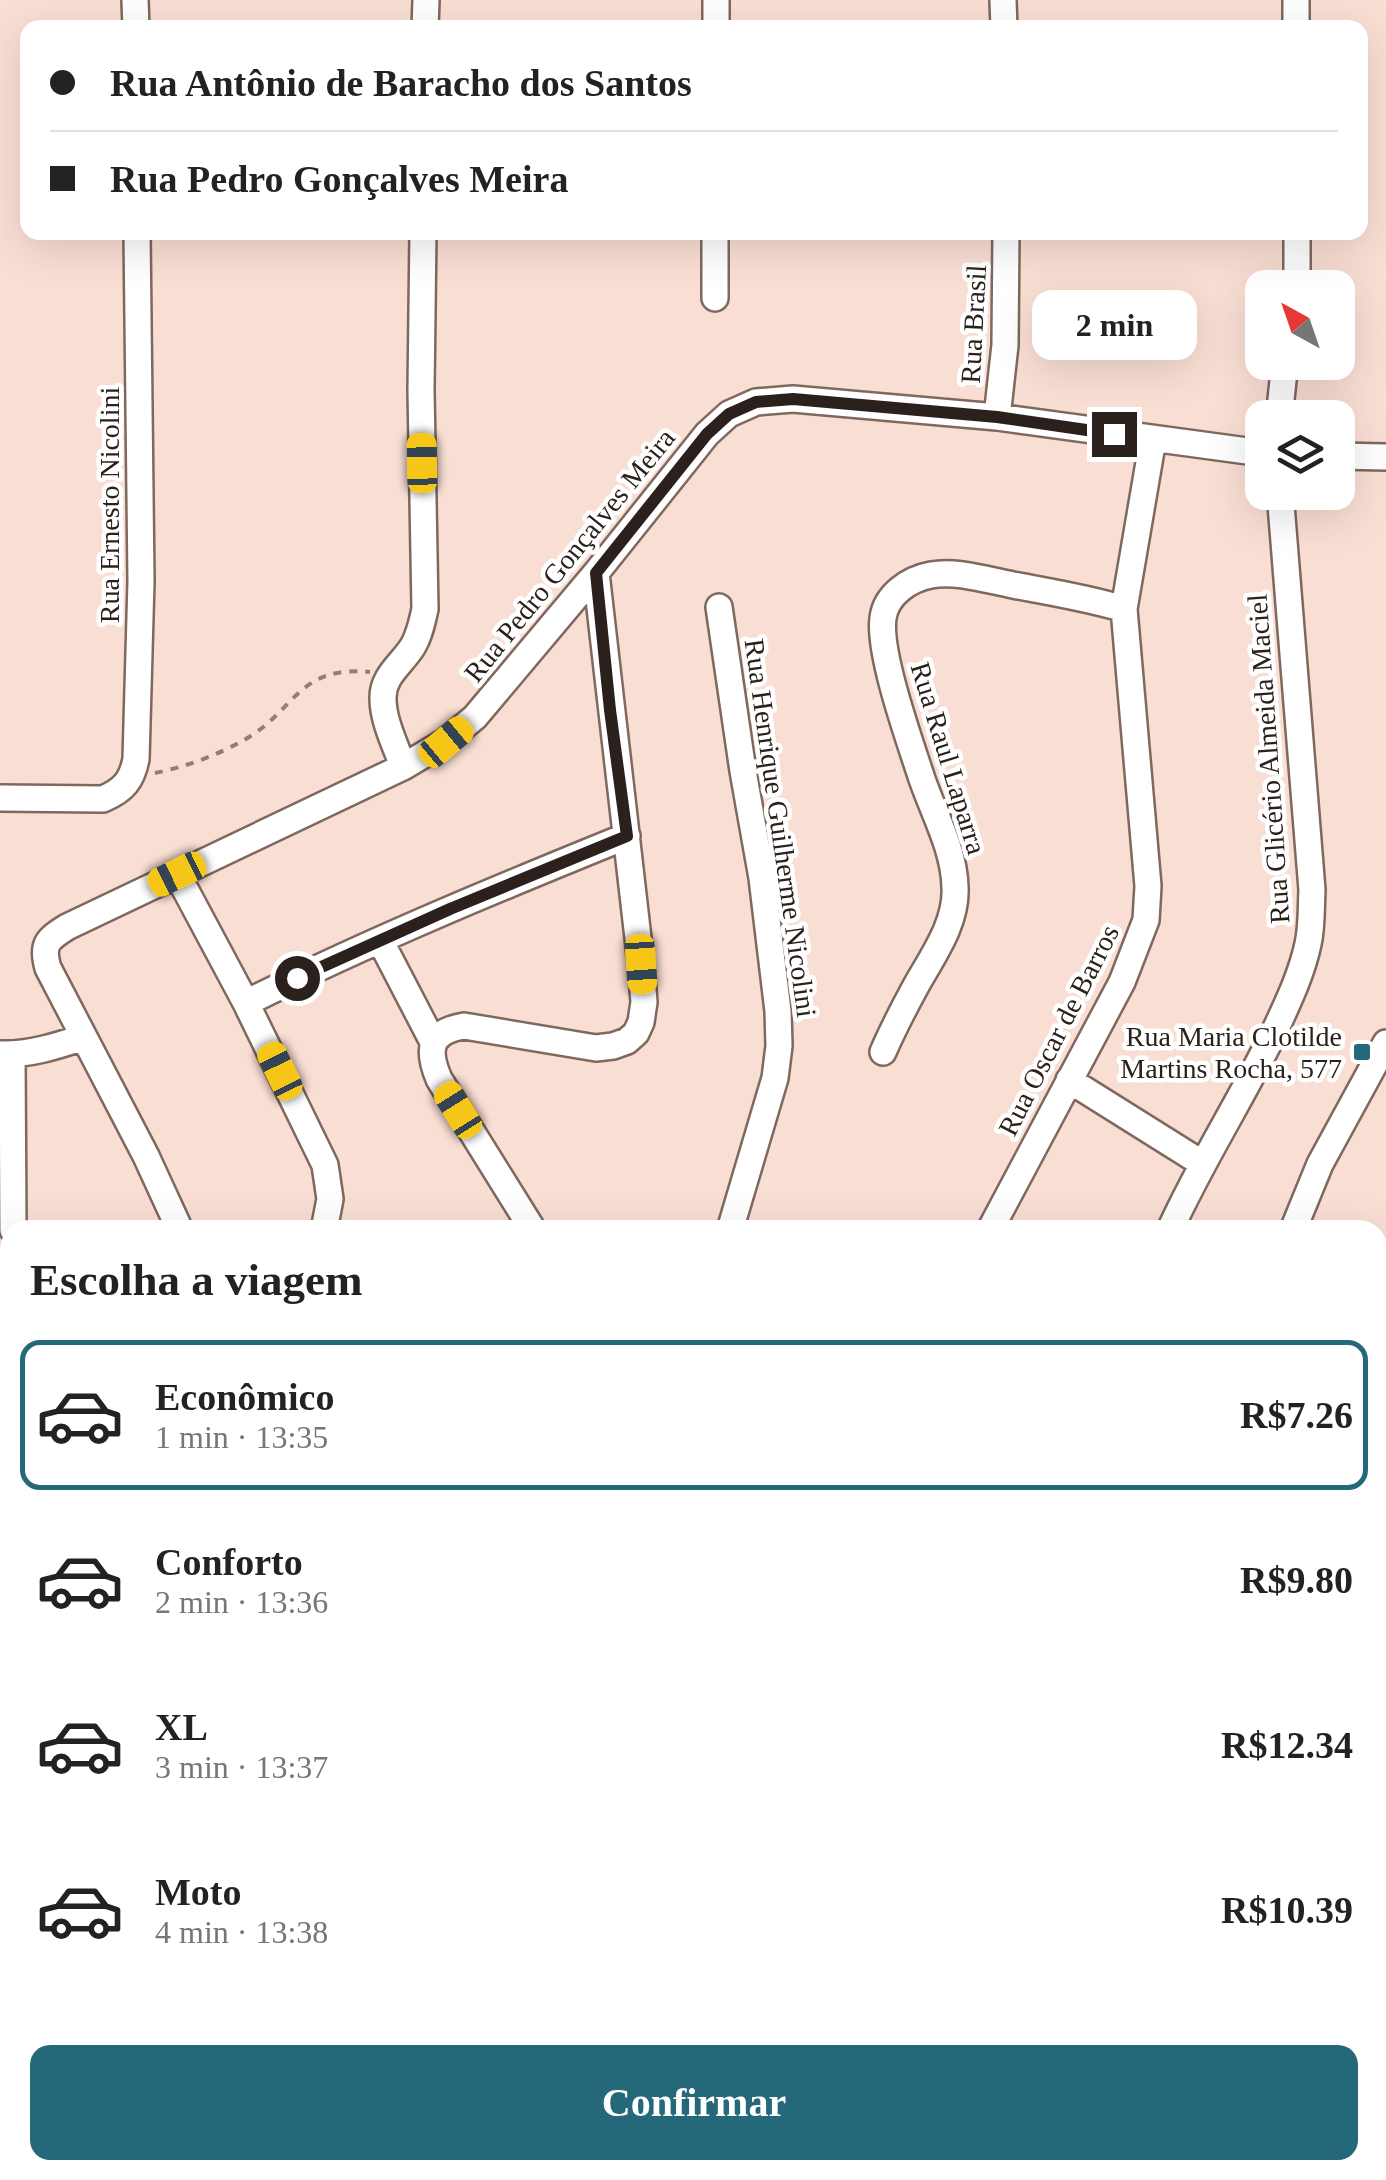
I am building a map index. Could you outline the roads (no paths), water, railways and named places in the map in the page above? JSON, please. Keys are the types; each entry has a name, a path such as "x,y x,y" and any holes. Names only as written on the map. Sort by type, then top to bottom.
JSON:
{"street":[{"name":"Rua Ernesto Nicolini","path":"0,798 103,798 116,793 132,777 136,758 141,581 138,240"},
{"path":"403,767 382,697 390,674 411,650 425,609 423,240"},
{"path":"715,240 715,298"},
{"name":"Rua Brasil","path":"997,417 1005,345 1006,240"},
{"path":"1297,240 1297,270"},
{"name":"Rua Pedro Gonçalves Meira","path":"175,1220 48,968 46,945 68,926 403,767 446,742 475,717 707,434 729,414 756,402 793,399 997,417 1245,451"},
{"name":"Rua Oscar de Barros","path":"995,1220 1122,982 1146,920 1148,886 1124,609 1153,439"},
{"path":"1355,456 1386,457"},
{"name":"Rua Glicério Almeida Maciel","path":"1175,1220 1269,1044 1300,974 1309,941 1312,890 1281,510"},
{"path":"433,1042 448,1029 464,1026 596,1048 628,1040 641,1022 644,1002 596,573"},
{"name":"Rua Raul Laparra","path":"883,1052 943,939 956,890 952,862 890,672 882,637 887,603 913,580 933,574 973,577 1124,609"},
{"name":"Rua Henrique Guilherme Nicolini","path":"719,607 762,878 779,1046 775,1078 733,1220"},
{"path":"246,1003 322,965 627,836"},
{"path":"177,874 246,1003 325,1165 330,1199 326,1220"},
{"path":"380,940 433,1042 431,1055 438,1080 527,1220"},
{"path":"13,1220 6,1054 84,1037"},
{"path":"1296,1220 1320,1164 1386,1043"},
{"path":"1069,1080 1202,1164"}],"place":[{"name":"Rua Maria Clotilde Martins Rocha, 577","path":"1362,1052"}]}
